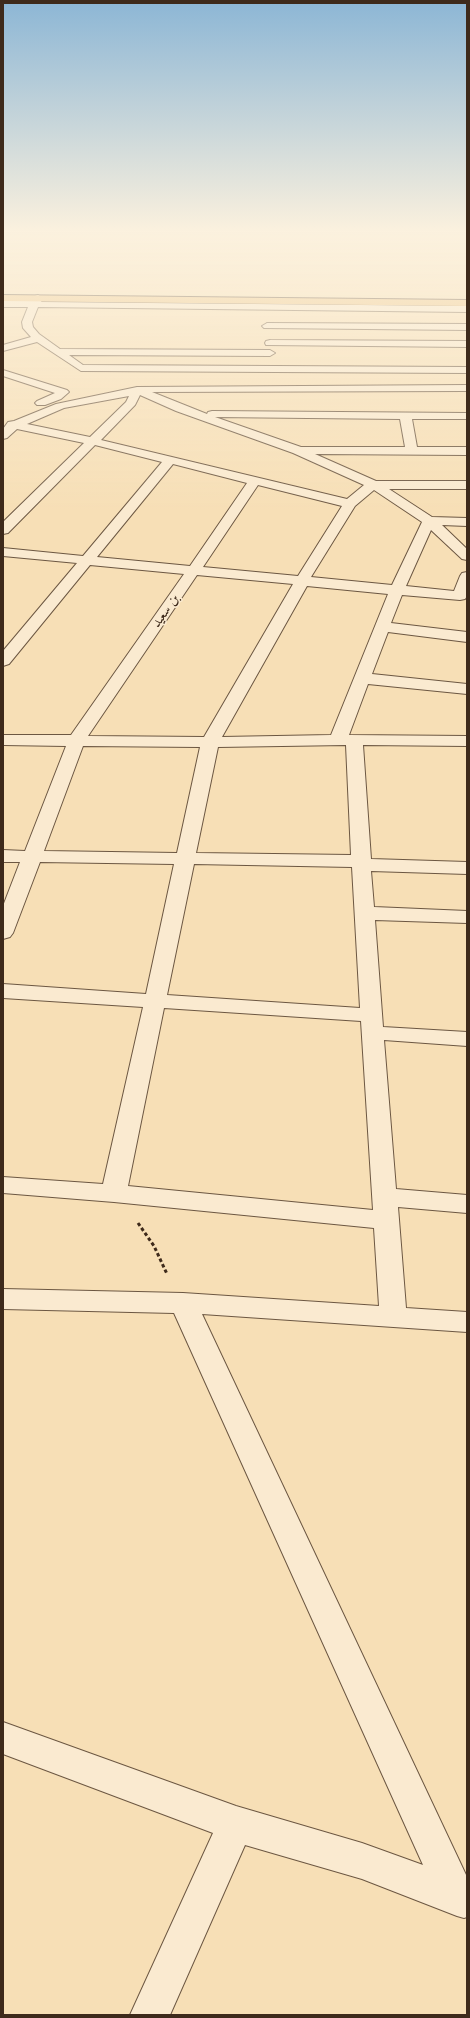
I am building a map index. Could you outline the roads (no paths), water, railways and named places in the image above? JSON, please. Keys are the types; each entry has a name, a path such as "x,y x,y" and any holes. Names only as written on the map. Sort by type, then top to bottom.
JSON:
{"street":[{"path":"27,324 28,328 39,338 81,368 166,404 297,450 374,485 428,521 467,556"},
{"path":"273,370 267,326 467,327"},
{"path":"3,348 39,338"},
{"path":"57,352 467,344"},
{"path":"81,368 467,370"},
{"path":"3,418 63,394 60,391 6,376"},
{"path":"3,435 9,424 60,406 79,401 165,388 467,388"},
{"path":"3,530 131,403 138,392"},
{"path":"196,414 467,416"},
{"path":"405,415 412,451"},
{"path":"9,424 92,441 350,504"},
{"path":"297,450 467,451"},
{"path":"3,661 170,460"},
{"name":"بن سعيد","path":"3,933 76,741 255,481"},
{"path":"114,1193 210,742 302,581 350,504 367,489 374,485 467,485"},
{"path":"428,521 467,522"},
{"path":"393,1316 361,863 346,740 362,678 397,590 428,521"},
{"path":"3,552 464,596 467,576"},
{"path":"383,627 467,637"},
{"path":"362,678 467,690"},
{"path":"3,740 210,742 346,740 467,741"},
{"path":"3,856 185,858 361,863 467,868"},
{"path":"364,913 467,917"},
{"path":"3,991 155,1001 372,1024 467,1038"},
{"path":"3,1185 385,1209 467,1204"},
{"path":"3,1299 183,1303 467,1322"},
{"path":"183,1303 462,1898"},
{"path":"3,1738 236,1824 362,1861 462,1898"},
{"path":"150,2015 236,1824"}]}
